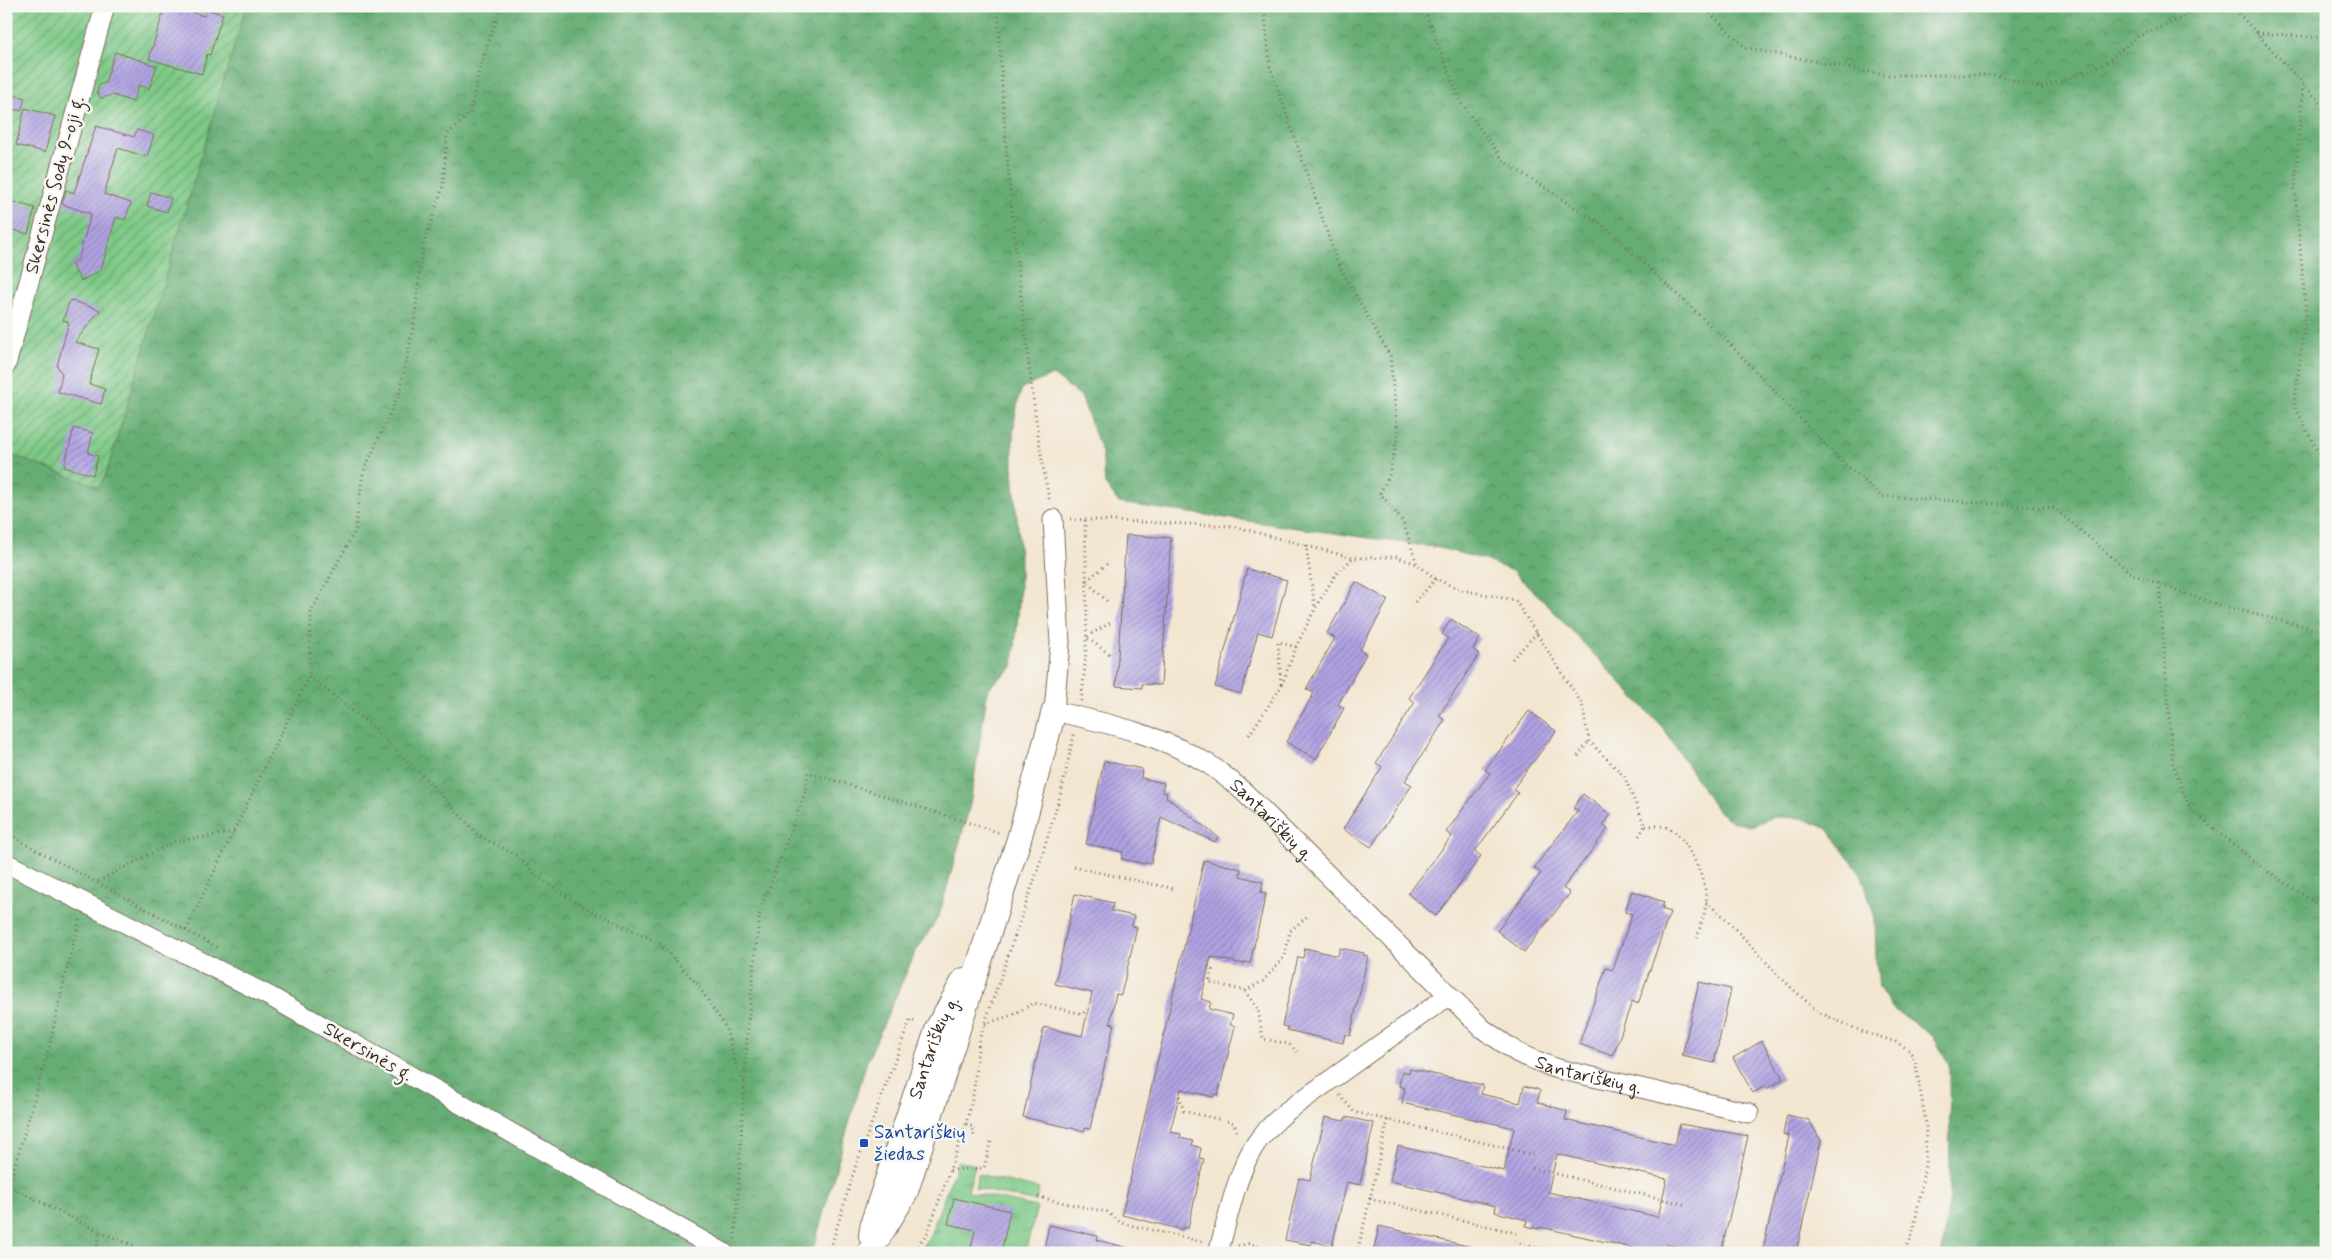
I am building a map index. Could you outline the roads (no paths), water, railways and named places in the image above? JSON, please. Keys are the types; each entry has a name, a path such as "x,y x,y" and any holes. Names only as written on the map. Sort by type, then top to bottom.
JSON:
{"main road":[{"name":"Santariškių g.","path":"869,1253 873,1222 988,934 1019,839 1054,711"}],"street":[{"name":"Skersinės Sodų 9-oji g.","path":"6,365 13,313 105,6"},
{"name":"Santariškių g.","path":"1053,519 1060,644 1054,711 1117,725 1160,740 1206,763 1244,792 1448,996 1502,1044 1532,1060 1554,1068 1749,1113"},
{"name":"Skersinės g.","path":"6,864 271,997 729,1246"},
{"path":"1219,1250 1244,1166 1254,1146 1265,1131 1287,1111 1448,996"}],"place":[{"name":"Santariškių žiedas","path":"864,1143"}]}
